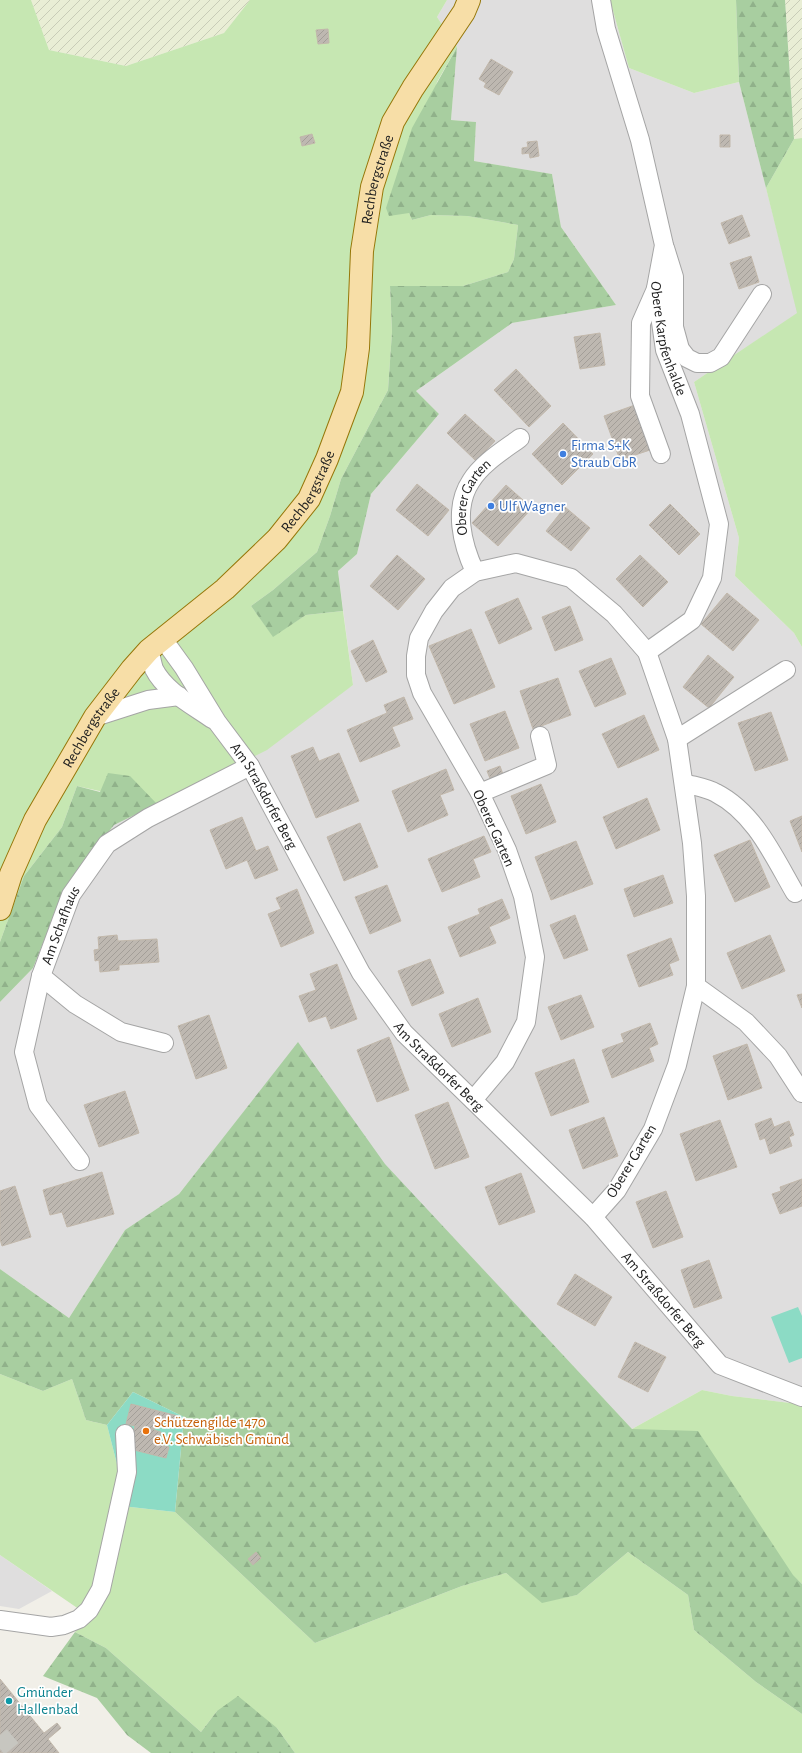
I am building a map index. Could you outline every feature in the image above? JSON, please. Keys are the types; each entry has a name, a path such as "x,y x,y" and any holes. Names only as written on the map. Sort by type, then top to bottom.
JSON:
{"main road":[{"name":"Rechbergstraße","path":"0,909 11,874 35,820 95,717 132,669 156,645 225,589 262,554 277,539 309,499 327,460 352,392 358,348 362,251 372,187 393,122 413,88 464,12 469,0"}],"street":[{"name":"Obere Karpfenhalde","path":"601,0 606,29 640,140 664,245 656,288 665,350 690,414 719,524 712,578 692,620 647,652"},
{"path":"664,245 674,277 674,327 680,349 687,358 697,363 710,363 721,357 762,294"},
{"path":"656,288 642,324 640,396 662,454"},
{"name":"Oberer Garten","path":"475,572 469,559 462,531 461,505 471,481 483,467 520,438"},
{"name":"Oberer Garten","path":"473,1100 505,1062 526,1022 535,957 523,896 507,850 480,793 422,693 416,675 416,656 419,638 434,611 452,588 475,572 516,563 571,578 614,614 647,652 677,739 692,843 696,896 696,986 677,1065 653,1129 617,1190 593,1217"},
{"name":"Am Straßdorfer Berg","path":"156,645 154,668 160,678 179,696 217,722"},
{"name":"Am Straßdorfer Berg","path":"156,645 184,668 217,722 250,766 361,973 404,1033 593,1217 720,1365 802,1397"},
{"path":"677,739 786,670"},
{"path":"95,717 148,700 179,696"},
{"path":"480,793 546,765 540,736"},
{"name":"Am Schafhaus","path":"80,1161 38,1105 24,1052 41,976 71,895 107,844 148,818 250,766"},
{"path":"684,783 716,792 738,809 759,832 795,893"},
{"path":"41,976 75,1004 121,1032 164,1043"},
{"path":"696,986 746,1022 778,1056 802,1093"},
{"path":"0,1620 51,1627 64,1626 79,1619 89,1610 101,1588 127,1472 125,1434"}],"shaded area":[{"path":"447,0 610,0 629,68 694,93 739,82 798,313 694,382 739,538 735,576 794,633 802,647 802,1399 790,1403 732,1396 702,1390 632,1429 384,1164 298,1043 179,1194 125,1230 69,1318 0,1269 0,1002 33,968 65,888 114,825 157,804 353,685 338,571 357,554 371,494 439,414 416,391 512,323 616,305 561,227 552,174 474,161 476,122 451,120 457,47 437,17"},
{"path":"0,1555 52,1591 19,1609 0,1606"}],"green space":[{"path":"0,0 31,0 49,50 126,66 224,33 250,0 447,0 437,17 457,47 437,82 409,213 412,220 431,215 467,216 518,225 514,259 508,272 463,286 390,286 392,332 388,390 341,479 317,552 273,590 251,606 273,636 306,615 343,611 353,685 267,750 157,804 77,786 62,827 24,876 0,942"},
{"path":"31,0 250,0 224,33 126,66 49,50"},
{"path":"610,0 736,0 739,82 694,93 629,68"},
{"path":"736,0 785,0 794,139 766,188 739,82"},
{"path":"785,0 802,0 802,138 794,139"},
{"path":"457,47 451,120 476,122 474,161 552,174 561,227 616,305 512,323 416,391 439,414 371,494 357,554 338,571 343,611 306,615 273,637 251,606 273,590 317,552 341,479 388,390 392,332 390,286 463,286 508,272 514,259 518,225 467,216 431,215 412,220 409,213 389,216 386,208 412,128"},
{"path":"802,138 802,647 794,633 735,576 739,538 694,382 797,313 766,188 794,139"},
{"path":"108,773 130,776 157,804 114,825 65,888 33,968 0,1002 0,942 24,876 62,827 77,786 100,792"},
{"path":"298,1042 385,1164 632,1429 698,1431 793,1575 802,1584 802,1714 756,1682 694,1630 688,1595 628,1552 577,1595 542,1603 506,1573 462,1586 315,1643 175,1512 184,1417 133,1392 107,1425 86,1420 72,1379 43,1391 0,1374 0,1269 69,1318 125,1230 179,1194"},
{"path":"798,1307 802,1316 802,1358 789,1363 771,1317"},
{"path":"0,1374 43,1391 72,1379 86,1420 107,1425 119,1472 113,1505 175,1512 315,1643 462,1586 506,1573 542,1602 577,1595 628,1552 688,1595 694,1630 756,1682 802,1714 802,1753 295,1753 277,1728 217,1711 201,1732 106,1648 75,1632 89,1616 0,1555"},
{"path":"702,1390 732,1396 790,1403 802,1399 802,1584 632,1429"},
{"path":"133,1392 184,1417 175,1512 113,1505 119,1472 107,1425"},
{"path":"75,1632 106,1648 201,1732 217,1711 238,1696 277,1728 295,1753 151,1753 127,1735 97,1698 43,1676"}],"building":[{"path":"328,29 329,43 318,44 316,30"},
{"path":"491,59 513,72 499,95 484,87 486,83 479,79"},
{"path":"312,134 315,143 302,146 300,137"},
{"path":"720,135 730,135 730,147 720,147"},
{"path":"537,141 539,156 530,158 529,153 522,154 522,148 528,147 527,142"},
{"path":"742,215 750,236 729,244 721,223"},
{"path":"751,256 759,282 739,289 730,263"},
{"path":"600,333 605,365 580,369 574,337"},
{"path":"516,369 551,406 529,427 494,390"},
{"path":"635,405 650,450 620,460 604,416"},
{"path":"465,414 495,441 476,461 447,433"},
{"path":"563,423 593,454 562,485 532,454"},
{"path":"417,484 449,510 428,536 396,510"},
{"path":"506,485 532,508 498,546 472,523"},
{"path":"670,504 700,534 679,555 649,525"},
{"path":"565,507 590,528 571,551 546,531"},
{"path":"397,555 425,579 398,610 370,586"},
{"path":"640,555 668,582 643,607 616,579"},
{"path":"727,593 759,620 733,651 701,624"},
{"path":"518,598 532,629 499,644 485,612"},
{"path":"570,606 583,640 555,651 542,617"},
{"path":"471,629 495,687 454,704 429,646"},
{"path":"373,640 387,672 366,682 351,651"},
{"path":"708,655 734,677 709,708 683,687"},
{"path":"611,658 626,694 595,707 579,671"},
{"path":"558,678 571,715 533,729 520,691"},
{"path":"404,697 413,719 392,727 400,746 360,762 347,730 387,713 384,705"},
{"path":"505,711 519,748 485,761 470,724"},
{"path":"771,712 788,760 755,771 738,723"},
{"path":"644,715 659,750 618,768 602,734"},
{"path":"313,747 319,761 339,753 359,801 316,818 291,756"},
{"path":"500,766 504,777 491,781 487,771"},
{"path":"446,769 454,790 440,795 448,815 408,832 392,791"},
{"path":"541,784 556,822 526,834 511,796"},
{"path":"647,798 660,830 616,849 603,817"},
{"path":"802,816 802,852 790,821"},
{"path":"242,817 256,851 268,846 278,870 255,879 247,860 226,869 210,830"},
{"path":"360,823 378,867 344,881 327,837"},
{"path":"484,836 491,852 473,859 480,877 442,892 428,859"},
{"path":"750,840 770,887 735,902 714,855"},
{"path":"576,841 593,884 551,900 535,857"},
{"path":"663,875 673,903 634,917 624,889"},
{"path":"387,885 401,921 370,934 355,897"},
{"path":"297,889 314,933 281,947 268,914 281,909 276,898"},
{"path":"502,899 510,918 489,927 496,943 460,957 448,927 480,914 478,909"},
{"path":"575,915 588,950 564,959 550,925"},
{"path":"117,935 118,941 157,939 159,962 119,965 119,970 100,972 99,960 95,961 94,950 99,949 98,937"},
{"path":"770,935 785,971 742,989 727,953"},
{"path":"671,938 679,960 669,964 673,975 639,987 627,955"},
{"path":"430,959 444,993 412,1006 398,971"},
{"path":"337,964 357,1019 331,1029 326,1016 309,1022 299,996 316,990 310,974"},
{"path":"802,994 802,1008 797,995"},
{"path":"581,995 594,1027 561,1040 548,1007"},
{"path":"478,998 491,1032 452,1047 439,1014"},
{"path":"209,1015 227,1068 196,1079 178,1026"},
{"path":"650,1023 658,1044 649,1048 654,1061 612,1078 602,1050 624,1042 621,1034"},
{"path":"389,1037 409,1090 377,1102 357,1050"},
{"path":"747,1044 762,1088 728,1100 713,1056"},
{"path":"574,1059 589,1102 551,1116 535,1073"},
{"path":"125,1091 139,1133 99,1147 84,1105"},
{"path":"448,1102 469,1157 435,1169 415,1115"},
{"path":"604,1117 618,1156 583,1169 569,1130"},
{"path":"771,1118 774,1127 789,1121 794,1135 789,1137 792,1146 770,1154 765,1138 760,1140 755,1124"},
{"path":"720,1120 737,1167 696,1181 680,1134"},
{"path":"102,1172 114,1214 67,1227 62,1212 50,1215 43,1190"},
{"path":"521,1173 535,1212 499,1225 485,1187"},
{"path":"802,1179 802,1206 780,1214 772,1194 781,1191 780,1187"},
{"path":"15,1186 31,1237 2,1246 0,1239 0,1191"},
{"path":"666,1191 683,1237 653,1248 636,1202"},
{"path":"709,1260 722,1298 694,1308 681,1270"},
{"path":"575,1274 612,1297 595,1326 557,1304"},
{"path":"635,1342 666,1357 648,1392 618,1377"},
{"name":"Schützengilde 1470 e.V. Schwäbisch Gmünd","path":"131,1404 178,1416 176,1424 157,1420 154,1430 161,1432 158,1444 169,1447 166,1458 130,1449 135,1426 126,1424"},
{"path":"256,1552 261,1558 253,1565 248,1559"},
{"name":"Gmünder Hallenbad","path":"0,1679 44,1733 57,1723 61,1728 48,1739 59,1753 0,1753"}],"tunnel":[{"path":"0,1735 15,1753"}],"place":[{"name":"Firma S+K Straub GbR","path":"563,454"},
{"name":"Ulf Wagner","path":"491,506"},
{"name":"Schützengilde 1470 e.V. Schwäbisch Gmünd","path":"146,1431"},
{"name":"Gmünder Hallenbad","path":"9,1701"}]}
